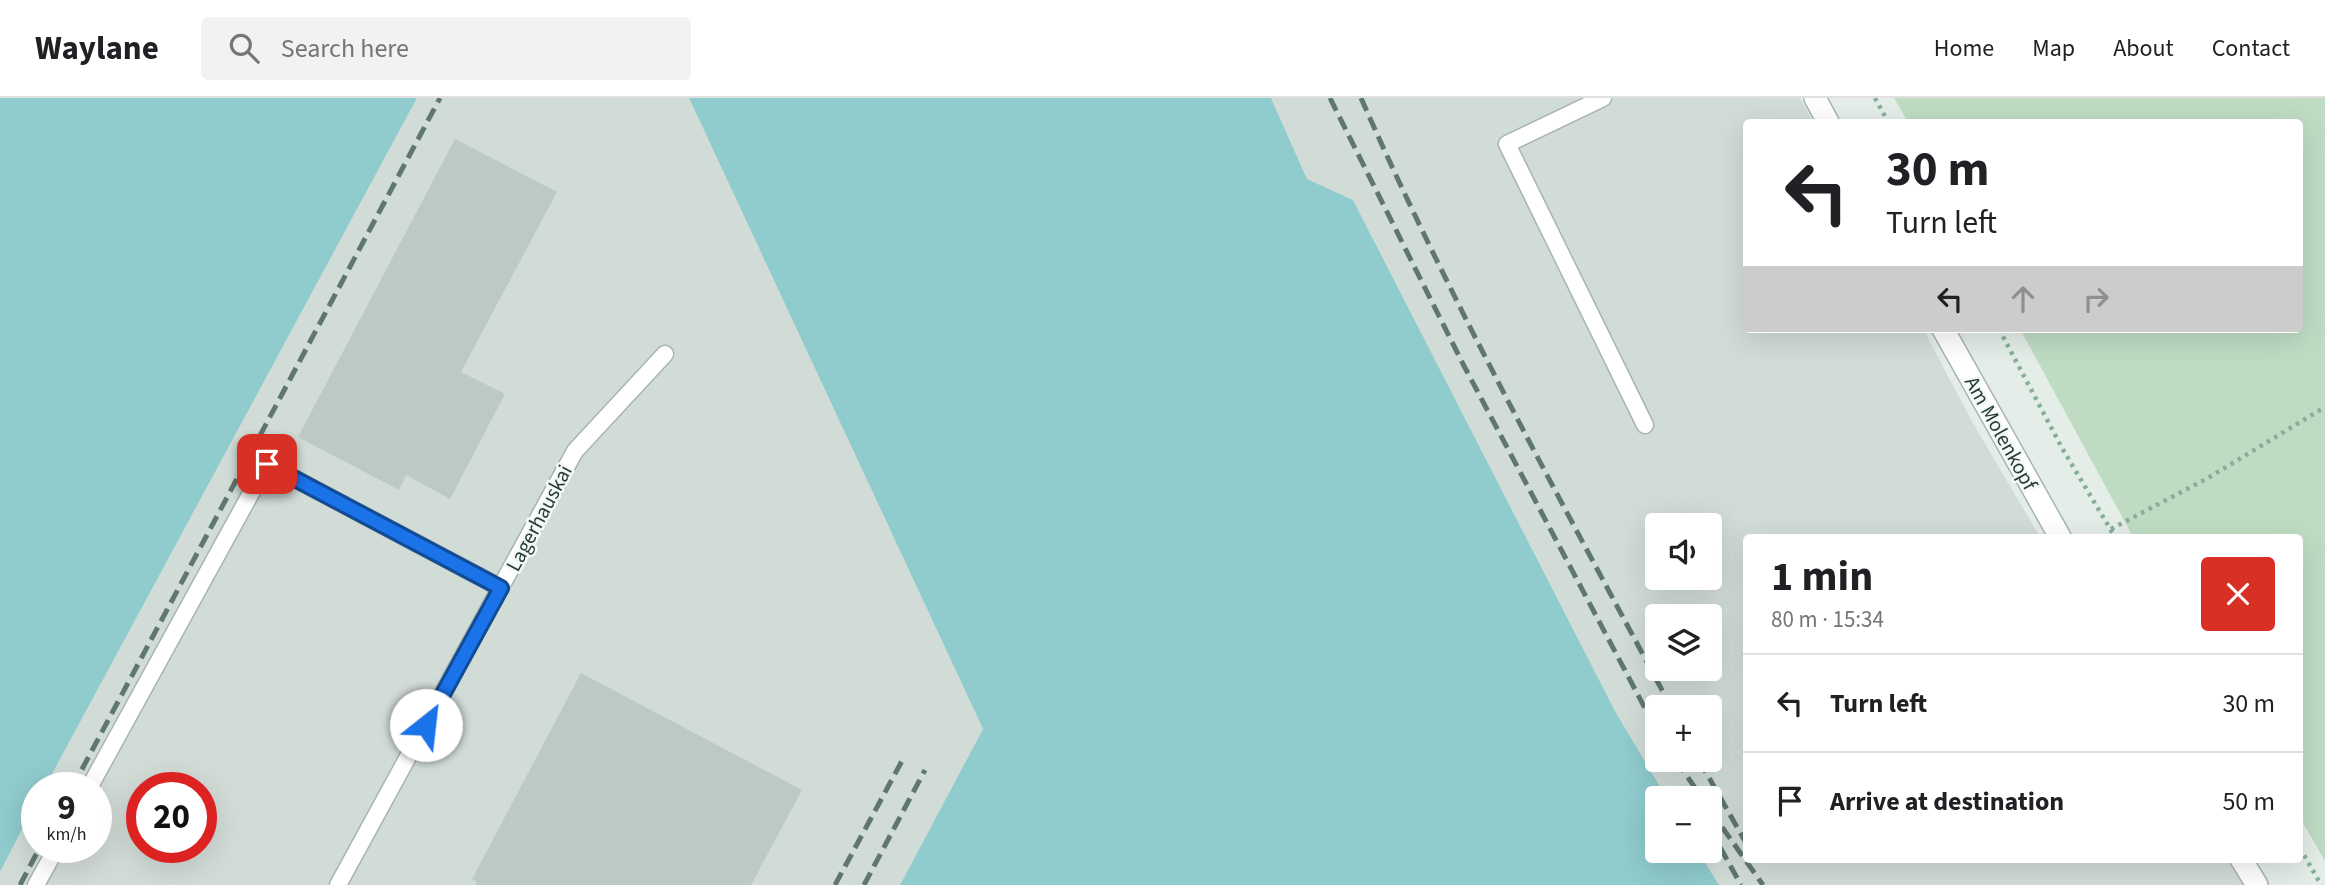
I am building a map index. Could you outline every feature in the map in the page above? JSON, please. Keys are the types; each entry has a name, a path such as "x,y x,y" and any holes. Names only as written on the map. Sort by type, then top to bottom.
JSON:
{"street":[{"path":"1815,98 1826,119"},
{"name":"Am Molenkopf","path":"1945,333 2058,534"},
{"path":"2243,863 2257,885"}],"lane":[{"path":"1604,98 1507,144 1645,425"},
{"name":"Lagerhauskai","path":"338,885 575,451 665,354"},
{"path":"98,772 267,464 501,588"},
{"path":"36,885 48,863"}],"path":[{"path":"1875,98 1886,119"},
{"path":"2000,333 2062,448 2113,534"},
{"path":"2110,529 2208,478 2325,407"},
{"path":"2303,853 2321,885"}],"shaded area":[{"path":"417,98 689,98 983,729 900,885 0,885 0,872 21,832 21,863 112,863 112,772 53,772"},
{"path":"1271,98 1800,98 1811,119 1743,119 1743,333 1925,333 1974,425 2038,534 1743,534 1743,863 2232,863 2245,885 1719,885 1705,863 1722,863 1722,786 1660,786 1651,772 1722,772 1722,695 1645,695 1645,761 1616,713 1353,200 1307,179"}],"green space":[{"path":"1894,98 2325,98 2325,861 2303,823 2303,534 2131,534 2022,333 2303,333 2303,119 1906,119"}],"water":[{"path":"0,98 417,98 53,772 21,772 21,832 0,872"},
{"path":"689,98 1271,98 1307,179 1353,200 1616,713 1645,761 1645,772 1651,772 1660,786 1645,786 1645,863 1705,863 1719,885 900,885 983,729"}],"building":[{"path":"455,139 557,192 461,372 505,394 450,499 406,475 399,490 298,437"},
{"path":"581,673 802,790 751,885 475,885 477,882 472,879"}],"railway":[{"path":"81,772 440,98"},
{"path":"1330,98 1463,364 1645,708"},
{"path":"1361,98 1471,330 1665,695"},
{"path":"835,885 903,759"},
{"path":"864,885 925,770"},
{"path":"1684,772 1694,786"},
{"path":"1706,772 1743,838"},
{"path":"1722,827 1743,857"},
{"path":"1722,851 1741,885"},
{"path":"20,885 32,863"},
{"path":"1747,863 1763,885"}],"route":[{"path":"267,464 501,588 426,725"}]}
